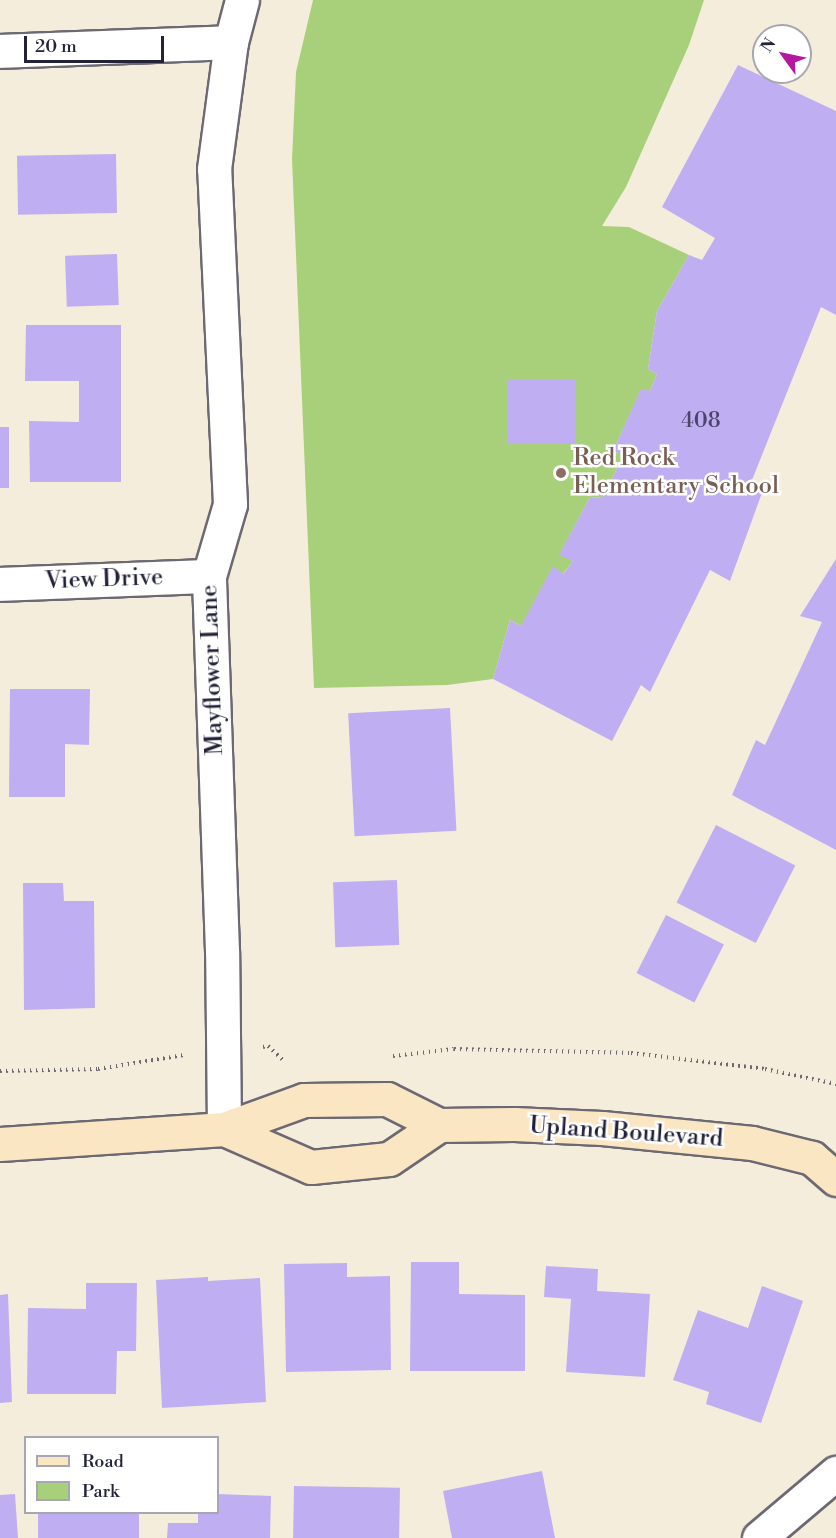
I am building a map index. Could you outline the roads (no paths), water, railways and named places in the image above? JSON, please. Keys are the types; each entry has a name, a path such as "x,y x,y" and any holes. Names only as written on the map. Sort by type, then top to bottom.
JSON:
{"street":[{"name":"Mayflower Lane","path":"224,1129 222,951 208,576 230,504 214,169 231,42 242,0"},
{"path":"0,51 231,42"},
{"name":"View Drive","path":"0,584 208,576"},
{"name":"Upland Boulevard","path":"0,1144 224,1129 310,1100 387,1099 439,1125 514,1124 602,1128 752,1143 828,1163"},
{"name":"Upland Boulevard","path":"224,1129 311,1167 389,1159 439,1125"},
{"path":"759,1538 836,1473"}],"place":[{"name":"Red Rock Elementary School","path":"561,473"}]}
